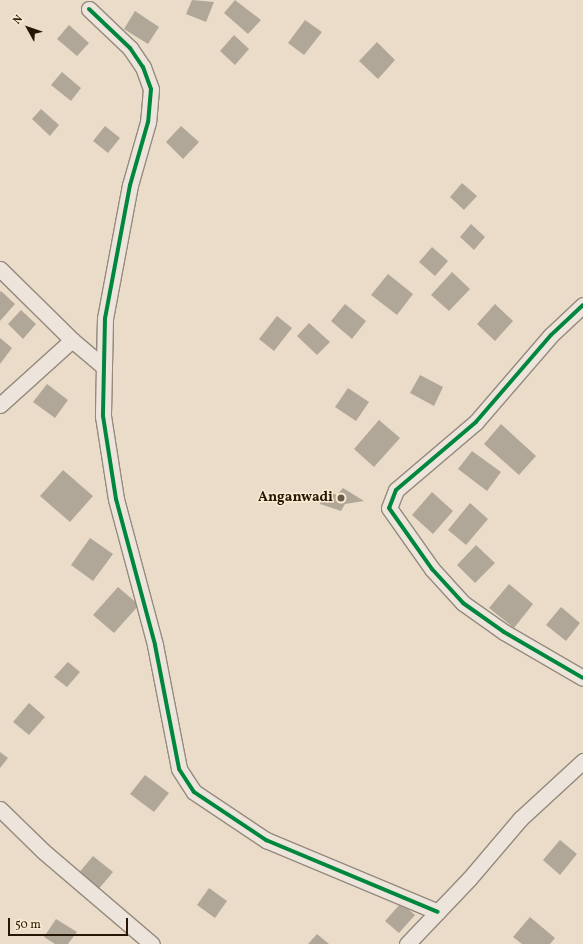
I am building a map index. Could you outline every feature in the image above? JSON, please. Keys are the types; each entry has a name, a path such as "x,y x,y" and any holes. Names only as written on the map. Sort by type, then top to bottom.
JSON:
{"street":[{"path":"89,9 130,48 144,67 151,89 148,122 130,185 105,318 103,416 116,499 155,644 179,769 194,792 266,840 438,912"},
{"path":"0,269 72,340 104,367"},
{"path":"583,305 551,335 476,422 396,490 389,508 432,569 463,603 504,632 583,678"},
{"path":"0,405 72,340"},
{"path":"407,944 438,912 520,819 583,761"},
{"path":"0,808 43,851 152,944"}],"building":[{"path":"192,0 214,2 206,22 186,14"},
{"path":"235,0 261,20 248,34 224,13"},
{"path":"135,11 159,27 148,44 124,29"},
{"path":"305,20 322,32 304,55 288,43"},
{"path":"69,25 89,43 77,56 57,39"},
{"path":"234,35 249,49 235,65 220,51"},
{"path":"377,42 395,60 378,79 359,61"},
{"path":"62,72 81,88 71,101 51,85"},
{"path":"41,109 59,125 50,136 32,119"},
{"path":"105,126 120,138 108,153 93,141"},
{"path":"181,126 199,142 183,159 166,142"},
{"path":"462,183 477,196 464,210 450,197"},
{"path":"471,224 485,237 474,250 460,237"},
{"path":"432,247 448,261 435,276 419,262"},
{"path":"452,272 470,289 449,311 431,295"},
{"path":"388,274 413,294 397,315 371,295"},
{"path":"1,291 15,304 0,321 0,292"},
{"path":"345,304 366,321 352,339 331,321"},
{"path":"495,304 513,321 495,341 477,324"},
{"path":"21,310 36,324 23,339 8,324"},
{"path":"277,316 292,328 274,351 259,339"},
{"path":"309,323 330,342 317,355 297,336"},
{"path":"0,338 12,348 0,364"},
{"path":"420,375 443,387 434,406 410,393"},
{"path":"47,384 68,400 55,418 33,402"},
{"path":"348,388 369,402 356,421 335,407"},
{"path":"379,420 400,438 374,467 354,449"},
{"path":"501,424 536,456 519,475 484,444"},
{"path":"472,451 501,472 487,491 458,469"},
{"path":"63,470 93,496 70,522 40,496"},
{"name":"Anganwadi","path":"343,488 364,501 345,504 341,511 320,504 325,491 337,495"},
{"path":"432,492 453,511 433,534 412,515"},
{"path":"470,503 488,519 466,545 448,530"},
{"path":"90,538 113,554 93,581 71,565"},
{"path":"476,545 495,563 475,583 457,565"},
{"path":"509,584 533,604 514,628 489,608"},
{"path":"118,587 139,605 114,633 93,615"},
{"path":"561,607 580,623 566,641 546,625"},
{"path":"68,662 80,672 67,687 54,677"},
{"path":"29,703 45,717 29,735 13,722"},
{"path":"0,752 8,758 0,768"},
{"path":"145,775 169,793 154,812 130,794"},
{"path":"560,840 577,854 560,875 543,860"},
{"path":"93,856 113,872 97,891 77,875"},
{"path":"209,888 227,901 215,918 197,905"},
{"path":"401,903 415,915 399,933 385,921"},
{"path":"530,917 555,938 550,944 522,944 513,937"},
{"path":"56,919 77,932 68,944 55,944 44,937"},
{"path":"317,934 329,944 308,944"}],"cycle path":[{"path":"89,9 130,48 143,67 151,89 148,122 130,185 105,318 103,416 116,499 155,645 179,769 194,792 266,840 438,912"},
{"path":"583,305 551,335 476,422 396,490 389,508 432,569 463,603 504,632 583,678"}],"place":[{"name":"Anganwadi","path":"341,498"}]}
